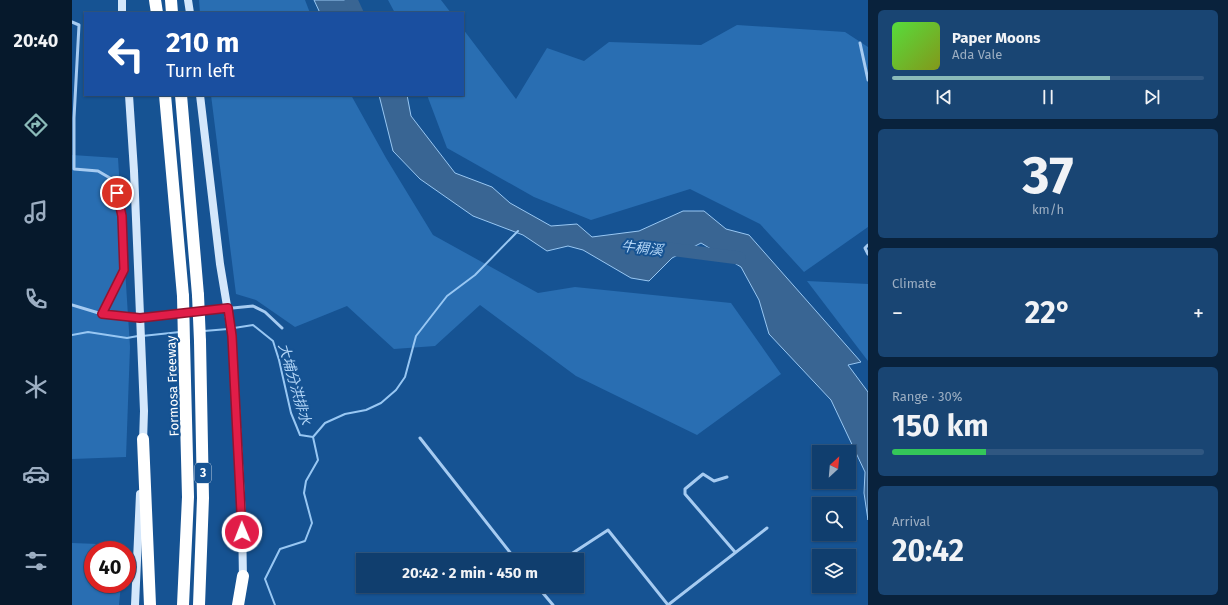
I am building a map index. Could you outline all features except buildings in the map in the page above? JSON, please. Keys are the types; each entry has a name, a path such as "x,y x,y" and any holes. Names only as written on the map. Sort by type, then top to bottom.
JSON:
{"highway":[{"path":"155,0 157,12"},
{"path":"171,0 172,12"},
{"name":"Formosa Freeway","path":"165,96 182,296 184,342 188,497 183,605"},
{"name":"3","path":"181,96 198,295 200,341 203,498 199,605"},
{"path":"143,439 150,605"},
{"path":"238,605 243,576"}],"street":[{"path":"122,0 122,12"},
{"path":"188,0 190,12"},
{"path":"129,96 134,171 144,411 135,605"},
{"path":"200,96 220,264 233,344 245,605"}],"lane":[{"path":"72,22 79,25 74,118 74,169 98,171 115,181 122,216 124,270 102,314"},
{"path":"860,43 868,80"},
{"path":"868,245 864,248 868,254"},
{"path":"72,305 102,314 140,318 252,306 264,312 282,328"},
{"path":"420,438 510,553"},
{"path":"727,477 714,481 703,474 685,489 685,494 735,552"},
{"path":"573,553 608,530 668,605 767,528"},
{"path":"543,593 552,605"}],"shaded area":[{"path":"199,0 305,0 310,12 200,12"},
{"path":"388,0 441,0 450,12 394,12"},
{"path":"737,25 845,32 868,47 868,227 804,272 760,224 690,189 591,220 534,197 447,148 427,96 464,96 464,30 516,99 547,48 584,61 609,42 701,45"},
{"path":"211,96 352,96 386,158 433,235 538,293 575,287 731,303 781,374 697,435 576,376 480,305 435,346 394,349 347,306 295,327 256,300 236,294"},
{"path":"72,155 118,158 130,347 126,457 72,459"},
{"path":"807,281 868,284 868,361"},
{"path":"72,543 84,543 84,593 120,593 119,605 72,605"}],"water":[{"path":"314,0 349,0 350,12 320,12"},
{"path":"379,96 407,96 411,116 455,173 492,187 510,203 551,226 577,224 592,237 639,231 683,211 704,211 726,229 749,235 861,362 848,365 868,392 868,520 864,493 865,472 856,453 856,445 852,445 831,400 769,334 759,300 741,267 701,243 672,258 649,281 631,278 583,250 568,246 547,251 523,235 473,216 420,179 393,151"}],"waterway":[{"name":"牛稠溪","path":"351,0 357,12"},
{"name":"大埔分洪排水","path":"234,328 253,325 273,341 279,360 291,413 300,435 313,437 325,423 345,414 366,410 381,403 396,390 405,377 416,336 447,296 475,275 518,231"},
{"name":"牛稠溪","path":"669,249 739,258"},
{"name":"大埔分洪排水","path":"204,331 228,329"},
{"name":"大埔分洪排水","path":"72,335 88,332 127,338 138,336"},
{"name":"大埔分洪排水","path":"142,336 180,332"},
{"path":"275,605 265,579 280,549 305,541 312,523 304,493 306,481 318,460 313,437"}],"route":[{"path":"117,193 122,216 124,270 102,314 140,318 228,308 232,336 242,532"}]}
